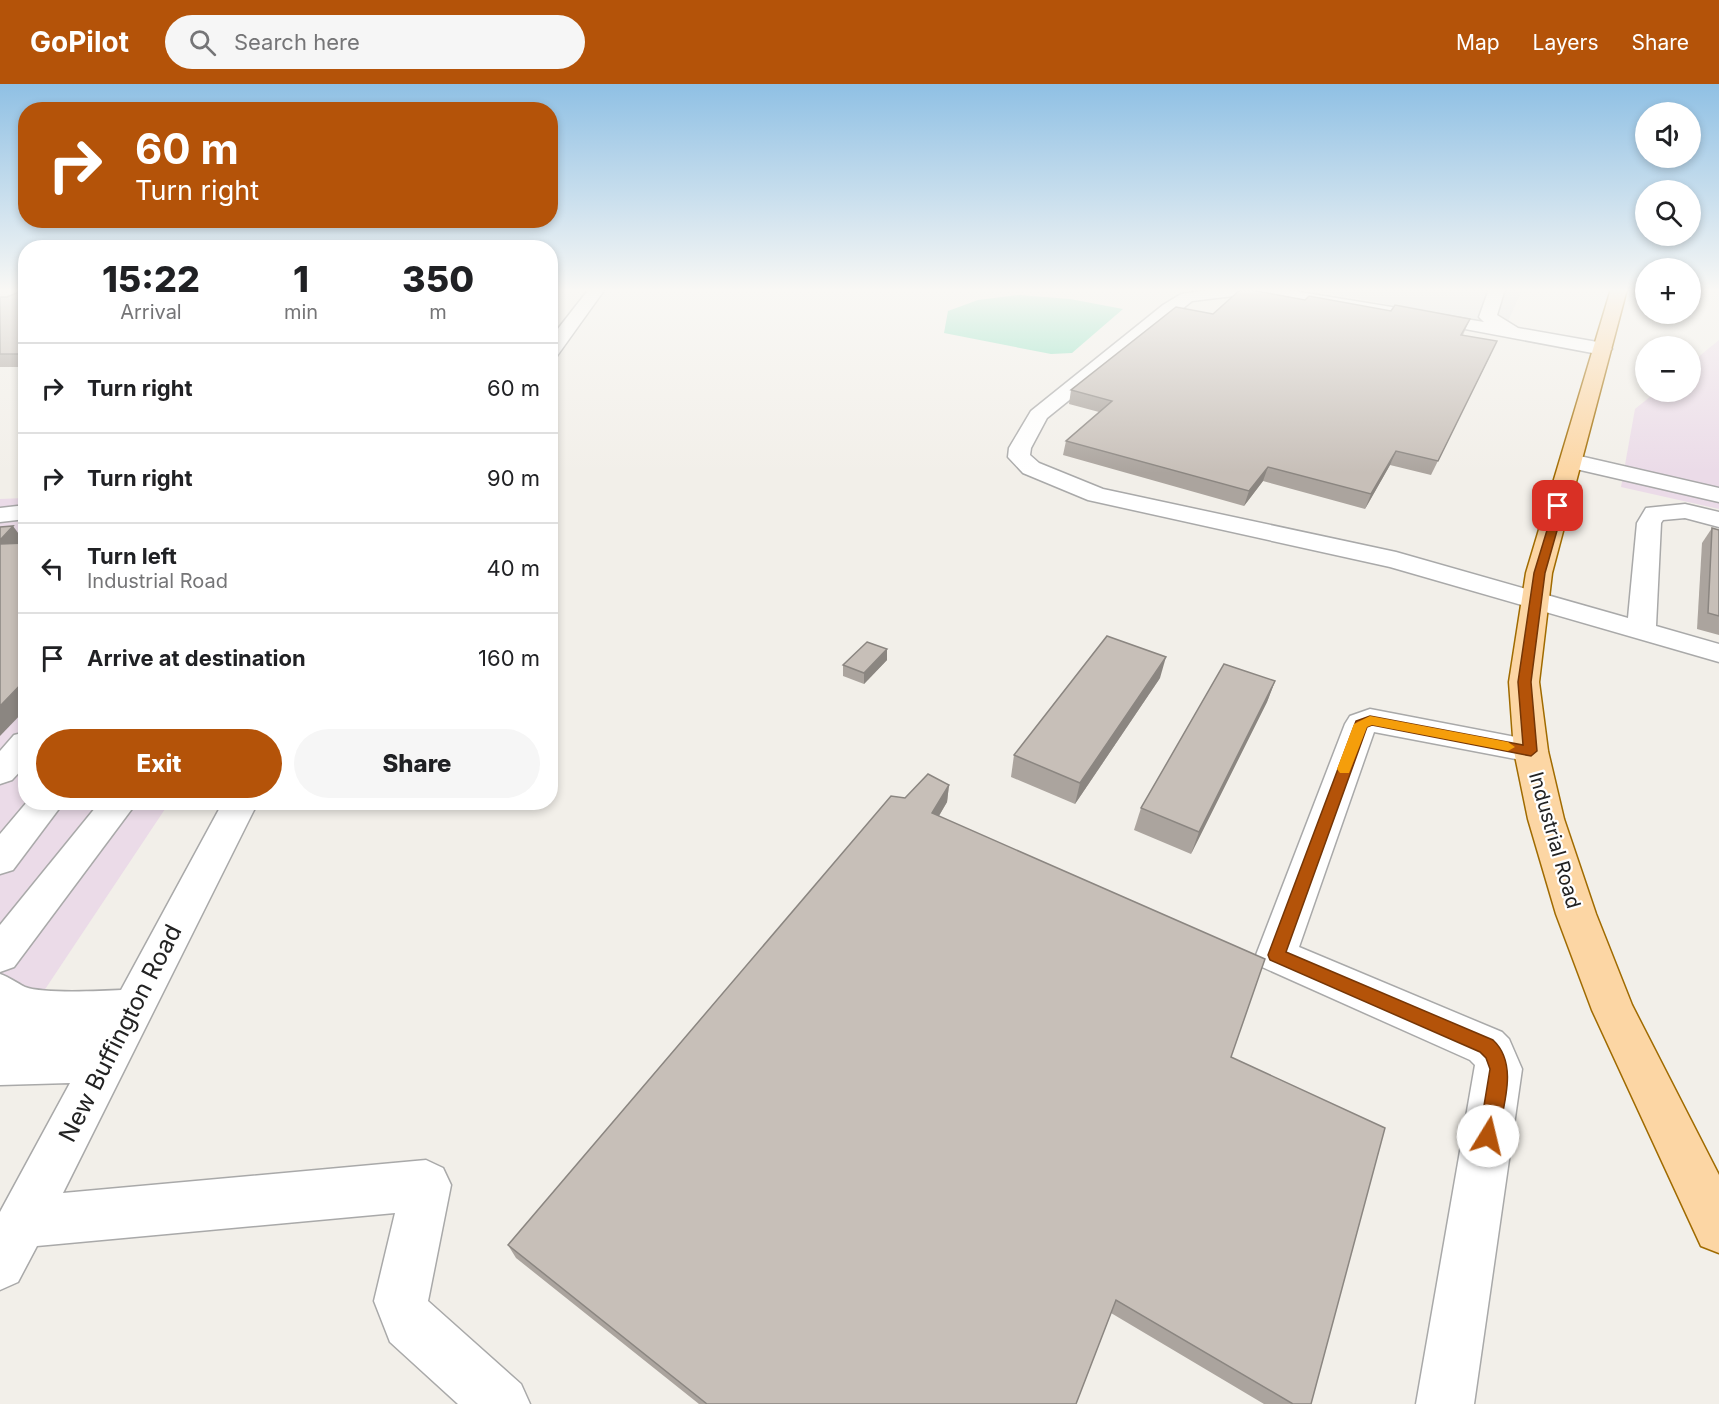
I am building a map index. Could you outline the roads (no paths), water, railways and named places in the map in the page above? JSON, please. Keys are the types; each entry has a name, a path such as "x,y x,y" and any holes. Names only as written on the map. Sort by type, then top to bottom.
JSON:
{"main road":[{"name":"Industrial Road","path":"1603,351 1539,573 1524,682 1531,751 1546,819 1576,914 1613,1010 1719,1228"}],"street":[{"path":"1118,351 1038,415 1020,448 1019,457 1031,468 1096,495 1396,560 1535,602 1719,653"},
{"path":"1572,461 1719,495"},
{"path":"1641,632 1649,524 1655,513 1685,512 1719,520"},
{"path":"0,515 18,514"},
{"path":"1445,1404 1499,1069 1497,1060 1486,1046 1276,955 1361,724 1370,720 1531,751"},
{"path":"0,772 18,752"},
{"path":"0,860 41,810"},
{"path":"0,955 114,810"},
{"name":"New Buffington Road","path":"11,1243 238,810"},
{"path":"0,968 10,970 49,1008"},
{"path":"0,993 17,1005 49,1008 119,1036"},
{"path":"0,1038 119,1036"},
{"path":"0,1064 119,1036"},
{"path":"11,1243 426,1185 401,1301 403,1311 409,1323 501,1404"}]}
